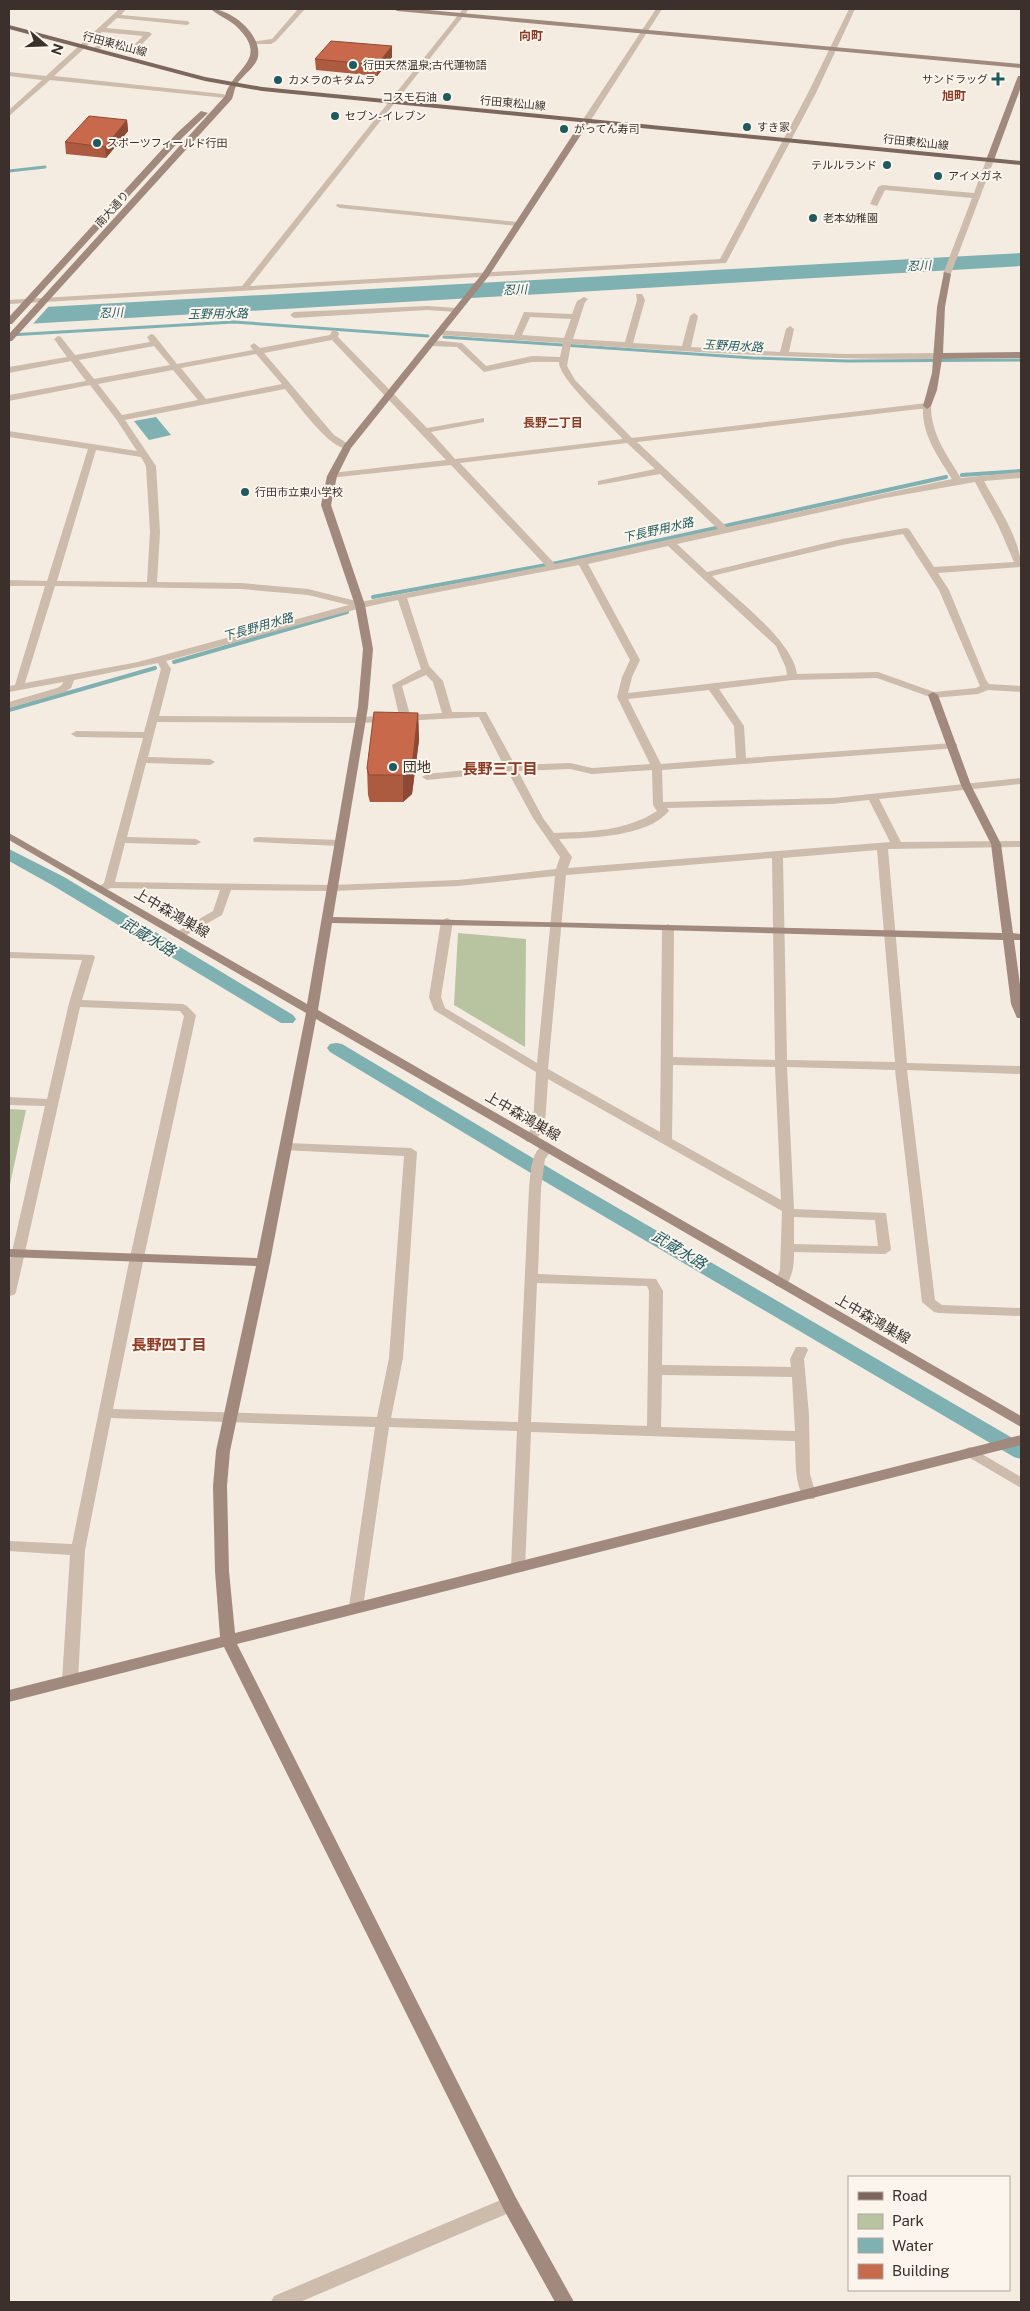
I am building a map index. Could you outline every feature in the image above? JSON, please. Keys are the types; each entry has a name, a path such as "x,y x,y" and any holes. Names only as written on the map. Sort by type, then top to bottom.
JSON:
{"main road":[{"name":"行田東松山線","path":"9,27 235,85 391,103 1021,163"}],"street":[{"path":"9,114 80,46 124,9"},
{"path":"214,9 235,20 253,43 274,40 302,9"},
{"path":"397,9 464,12 644,32 1021,66"},
{"path":"565,2302 510,2204 228,1640 222,1571 220,1496 223,1451 288,1147 339,843 362,720 368,649 360,605 326,505 332,476 347,447 484,277 659,9"},
{"path":"9,302 27,303 246,289 484,277 723,261 834,48 852,9"},
{"path":"246,289 246,285 464,12"},
{"path":"116,16 187,23"},
{"path":"94,50 100,45 135,48 149,34 100,30"},
{"name":"南大通り","path":"9,322 180,135 235,85 254,59 255,49 253,43"},
{"path":"9,74 226,94"},
{"path":"958,481 927,421 927,406 936,382 939,359 943,290 955,253 1021,78"},
{"name":"南大通り","path":"13,334 229,97 226,94"},
{"path":"874,204 882,187 977,196"},
{"path":"340,206 518,224"},
{"path":"628,345 641,300 639,296"},
{"path":"584,299 581,301 563,366 572,381 628,440 721,528"},
{"path":"294,315 460,307"},
{"path":"517,337 527,314 577,317"},
{"path":"686,349 694,316"},
{"path":"784,354 790,329"},
{"path":"440,332 517,337 568,344 628,345 784,354 939,359 1021,356"},
{"path":"9,398 177,367 255,347 334,335 550,566"},
{"path":"58,339 120,418 151,466 155,532 152,584"},
{"path":"9,370 154,340 204,402"},
{"path":"430,343 459,346 484,369 532,359 564,360"},
{"path":"255,347 331,437 347,447"},
{"path":"120,418 286,386"},
{"path":"332,476 910,406 927,406"},
{"path":"425,431 481,420"},
{"path":"9,434 144,455"},
{"path":"19,687 93,447"},
{"path":"601,483 661,471"},
{"path":"9,689 161,660 360,605 550,566 582,562 670,543 721,528 958,481 1021,475"},
{"path":"932,570 1021,564 1003,525 978,479"},
{"path":"705,575 842,542 906,531 944,590 981,680 986,687"},
{"path":"670,543 780,645 791,668 792,677"},
{"path":"553,836 586,835 628,829 653,820 664,811 658,805 657,767 622,697 627,677 635,660 582,562"},
{"path":"9,583 241,586 308,592 360,605"},
{"path":"402,596 424,667 438,681 447,714"},
{"path":"161,660 166,669 122,840 104,887 332,888 458,884 561,872 882,848 897,845 1021,844"},
{"path":"405,717 397,685 427,670"},
{"path":"622,697 792,677 878,675 933,695 978,691 986,687 1021,689"},
{"path":"9,705 61,690 67,686 69,679"},
{"path":"712,686 739,726 741,761"},
{"path":"933,695 966,785 996,844 1017,1004 1021,1015"},
{"path":"153,719 362,720 447,714 482,714 538,818 553,836 566,857 561,872 542,1071 539,1125 532,1139"},
{"path":"76,734 148,735"},
{"path":"427,777 511,768 570,766 592,770 657,767 953,746"},
{"path":"142,760 210,762"},
{"path":"658,805 833,801 966,785 1021,781"},
{"path":"872,796 897,845"},
{"name":"上中森鴻巣線","path":"9,836 104,887 179,935 532,1139 544,1152 781,1283 1021,1422"},
{"path":"122,840 196,842"},
{"path":"258,840 339,843"},
{"path":"882,848 901,1066 929,1302 939,1309 1021,1312"},
{"path":"777,856 781,1064 788,1211 787,1270 781,1283"},
{"path":"179,935 218,913 226,887"},
{"path":"327,920 556,924 1021,937"},
{"path":"448,922 435,997 440,1010 542,1071 666,1138 788,1211 881,1216 885,1250 787,1248"},
{"path":"666,1138 668,927"},
{"path":"9,955 89,957 75,1003 53,1103 14,1253 9,1292"},
{"path":"70,1680 78,1550 137,1257 190,1015 183,1008 75,1003"},
{"path":"667,1061 1021,1070"},
{"path":"9,1101 53,1103"},
{"path":"288,1147 411,1152 396,1358 383,1422 356,1607"},
{"path":"518,1568 535,1188 544,1152"},
{"path":"14,1253 263,1262"},
{"path":"530,1278 651,1282 656,1291 654,1431"},
{"path":"801,1350 796,1359 802,1415 803,1474 809,1495"},
{"path":"655,1370 798,1372"},
{"path":"105,1413 802,1436"},
{"path":"9,1696 1021,1440"},
{"path":"970,1452 1021,1483"},
{"path":"9,1546 78,1550"},
{"path":"280,2302 510,2204"}],"green space":[{"path":"458,933 526,939 525,1047 454,1005"},
{"path":"9,1109 26,1110 9,1189"}],"water":[{"name":"忍川","path":"1021,253 1021,266 9,325 9,309"},
{"path":"156,417 171,435 149,440 134,421"}],"pier":[{"path":"51,304 31,326 9,327 9,310 12,306"}],"building":[{"path":"331,41 392,46 377,65 315,59"},
{"path":"89,116 127,120 105,147 65,142"},
{"path":"374,712 418,713 412,767 403,775 369,775 367,768"}],"waterway":[{"path":"9,171 45,167"},
{"name":"玉野用水路","path":"9,335 234,322 428,336"},
{"name":"玉野用水路","path":"444,337 753,358 847,361 1021,360"},
{"name":"下長野用水路","path":"962,475 1021,471"},
{"name":"下長野用水路","path":"373,597 557,563 946,477"},
{"name":"下長野用水路","path":"174,662 347,612"},
{"name":"下長野用水路","path":"9,710 155,668"},
{"name":"武蔵水路","path":"9,854 58,881 287,1019"},
{"name":"武蔵水路","path":"336,1048 561,1183 1021,1452"}],"place":[{"name":"行田天然温泉;古代蓮物語","path":"353,65"},
{"name":"サンドラッグ","path":"998,79"},
{"name":"カメラのキタムラ","path":"278,80"},
{"name":"コスモ石油","path":"447,97"},
{"name":"セブン-イレブン","path":"335,116"},
{"name":"すき家","path":"747,127"},
{"name":"がってん寿司","path":"564,129"},
{"name":"スポーツフィールド行田","path":"97,143"},
{"name":"テルルランド","path":"887,165"},
{"name":"アイメガネ","path":"938,176"},
{"name":"老本幼稚園","path":"813,218"},
{"name":"行田市立東小学校","path":"245,492"},
{"name":"団地","path":"393,767"}],"district":[{"name":"向町","path":"531,36"},
{"name":"旭町","path":"954,96"},
{"name":"長野二丁目","path":"553,423"},
{"name":"長野三丁目","path":"500,769"},
{"name":"長野四丁目","path":"169,1345"}]}
